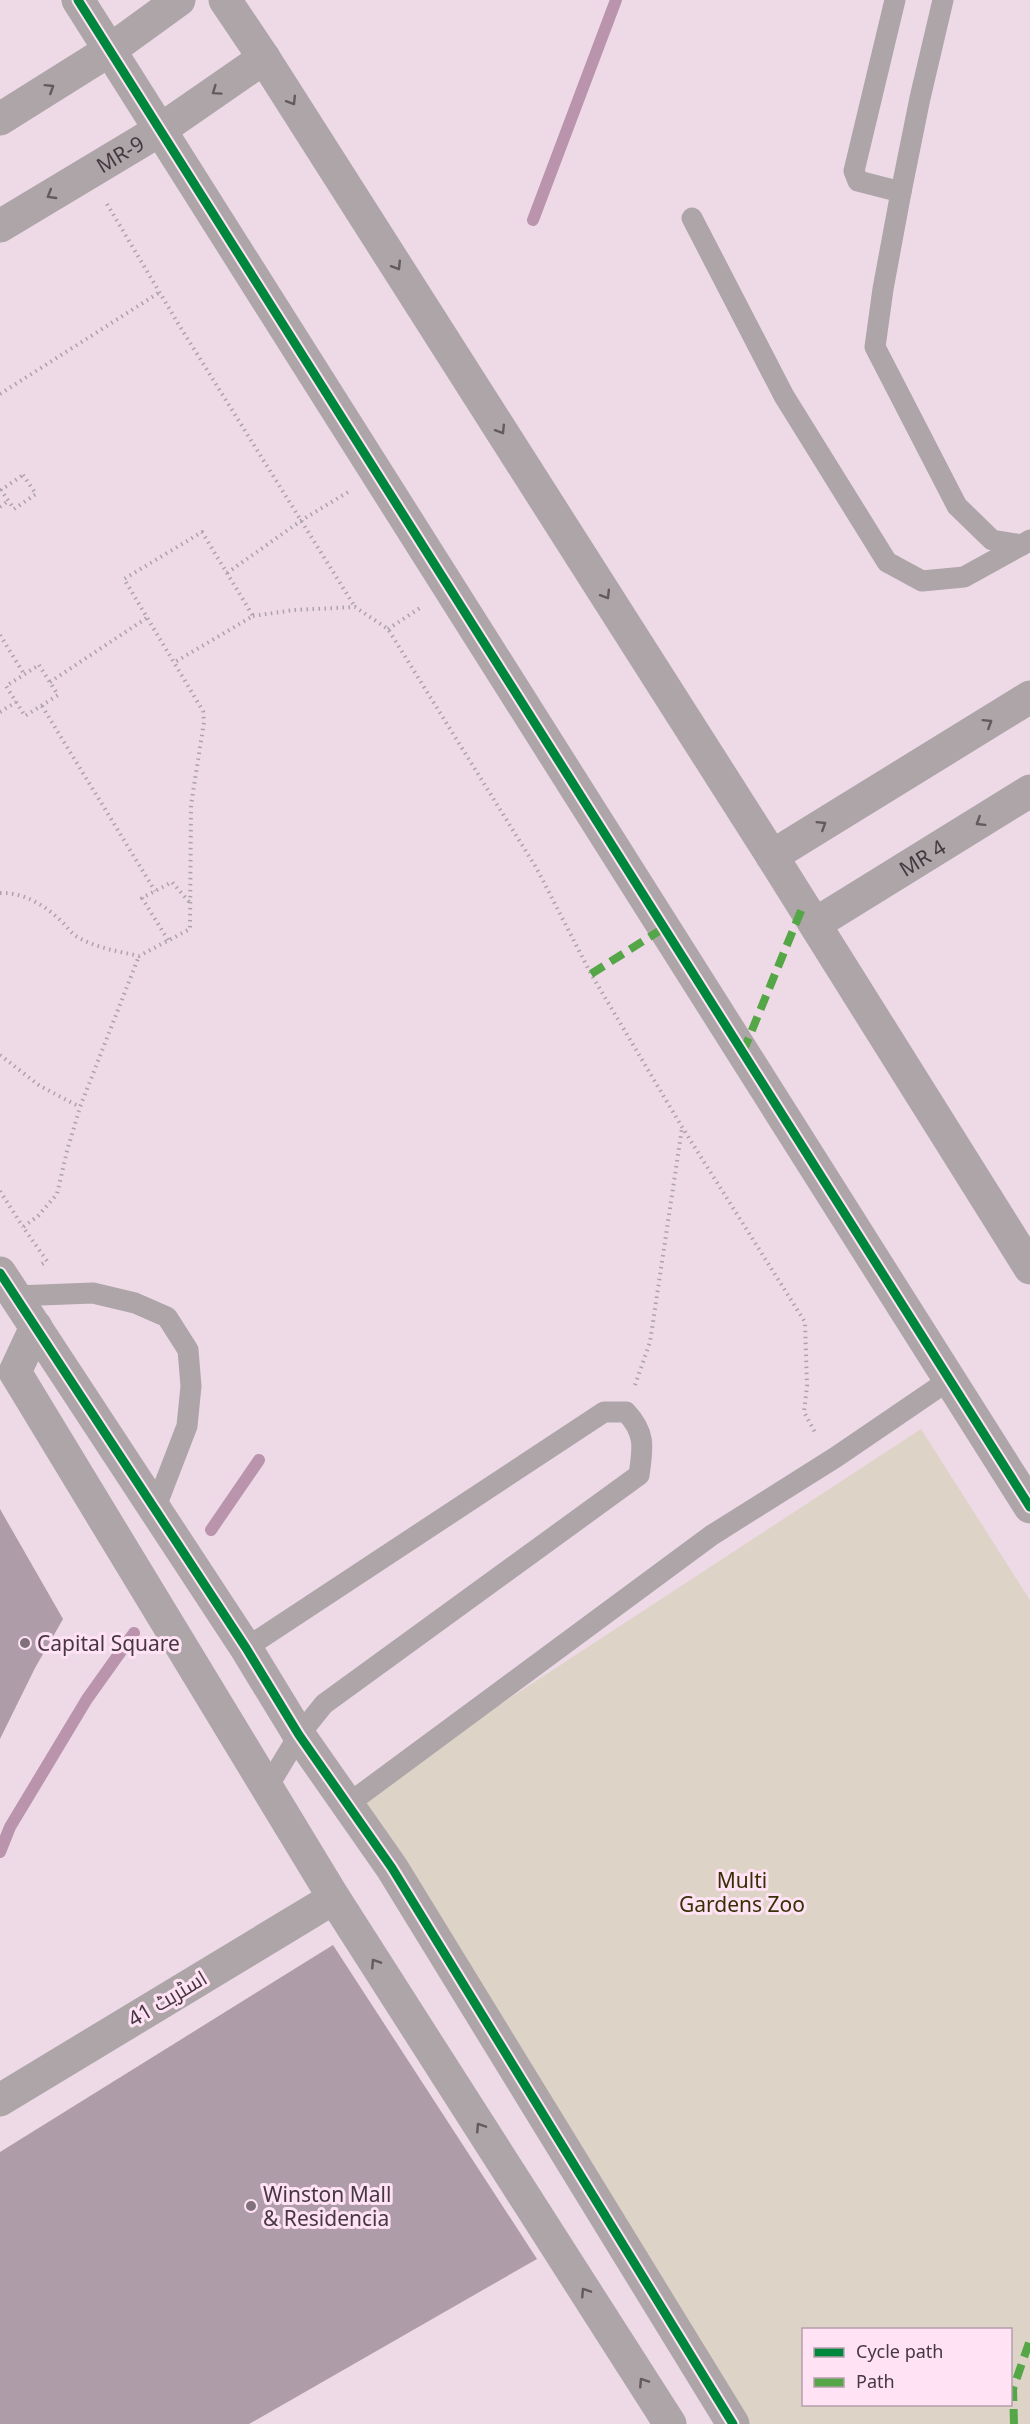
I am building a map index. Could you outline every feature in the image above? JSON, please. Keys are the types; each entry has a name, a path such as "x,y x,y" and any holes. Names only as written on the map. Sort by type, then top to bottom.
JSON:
{"street":[{"path":"78,0 1030,1507"},
{"path":"0,119 110,50 178,0"},
{"path":"225,0 772,856 1030,1268"},
{"name":"MR-9","path":"0,226 160,130 264,58"},
{"path":"772,856 1030,697"},
{"name":"MR 4","path":"815,924 1030,791"},
{"path":"7,1284 246,1648 299,1735 399,1878 733,2424"},
{"path":"36,1328 15,1372 334,1898 670,2424"},
{"name":"اسٹریٹ 41","path":"0,2100 334,1898"}],"lane":[{"path":"894,0 854,171 858,181 902,192"},
{"path":"943,0 920,98 883,289 875,347 957,506 992,540 1026,543"},
{"path":"692,218 784,396 886,562 922,581 964,577 1026,543"},
{"path":"7,1284 93,1293 135,1303 167,1317 188,1350 191,1386 186,1426 155,1509"},
{"path":"348,1804 712,1535 836,1457 950,1380"},
{"path":"246,1648 604,1412 626,1412 638,1424 643,1445 639,1475 324,1704 299,1735 267,1788"}],"path":[{"path":"88,173 355,607 388,628 537,869 591,974 682,1127 805,1322 807,1386 804,1412 813,1430 836,1457"},
{"path":"0,394 160,292"},
{"path":"226,573 302,520 377,474"},
{"path":"23,476 36,494 14,509 8,501 1,490 23,476"},
{"path":"0,507 8,501"},
{"path":"23,1227 38,1216 57,1194 80,1107 139,956 190,929 191,804 204,722 203,711 124,579 202,532 253,616"},
{"path":"175,662 253,616 294,610 355,607"},
{"path":"50,682 148,617"},
{"path":"0,634 24,674"},
{"path":"39,666 50,682 58,695 25,716 6,686 39,666"},
{"path":"0,712 16,702"},
{"path":"42,706 155,891"},
{"path":"168,940 142,898 172,882 191,904"},
{"path":"0,893 9,892 34,900 57,917 74,935 96,946 139,956"},
{"path":"0,1055 40,1086 80,1107"},
{"path":"626,1412 650,1342 682,1127"},
{"path":"0,1191 47,1261 7,1284"}],"green space":[{"name":"Multi Gardens Zoo","path":"921,1429 1030,1600 1030,2424 732,2424 348,1804"}],"building":[{"name":"Capital Square","path":"0,1509 63,1619 35,1668 0,1739"},
{"name":"Winston Mall & Residencia","path":"333,1945 537,2259 249,2424 0,2424 0,2152"}],"waterway":[{"path":"533,220 616,0"},
{"path":"211,1530 259,1460"},
{"path":"0,1852 10,1827 87,1699 134,1633"}],"marked path":[{"path":"743,1052 803,906"},
{"path":"591,974 664,928"},
{"path":"1014,2424 1013,2389 1030,2340"}],"cycle path":[{"path":"78,0 1030,1507"},
{"path":"0,1273 246,1648 299,1735 392,1868 733,2424"}],"place":[{"name":"Capital Square","path":"25,1643"},
{"name":"Winston Mall & Residencia","path":"251,2206"}]}
